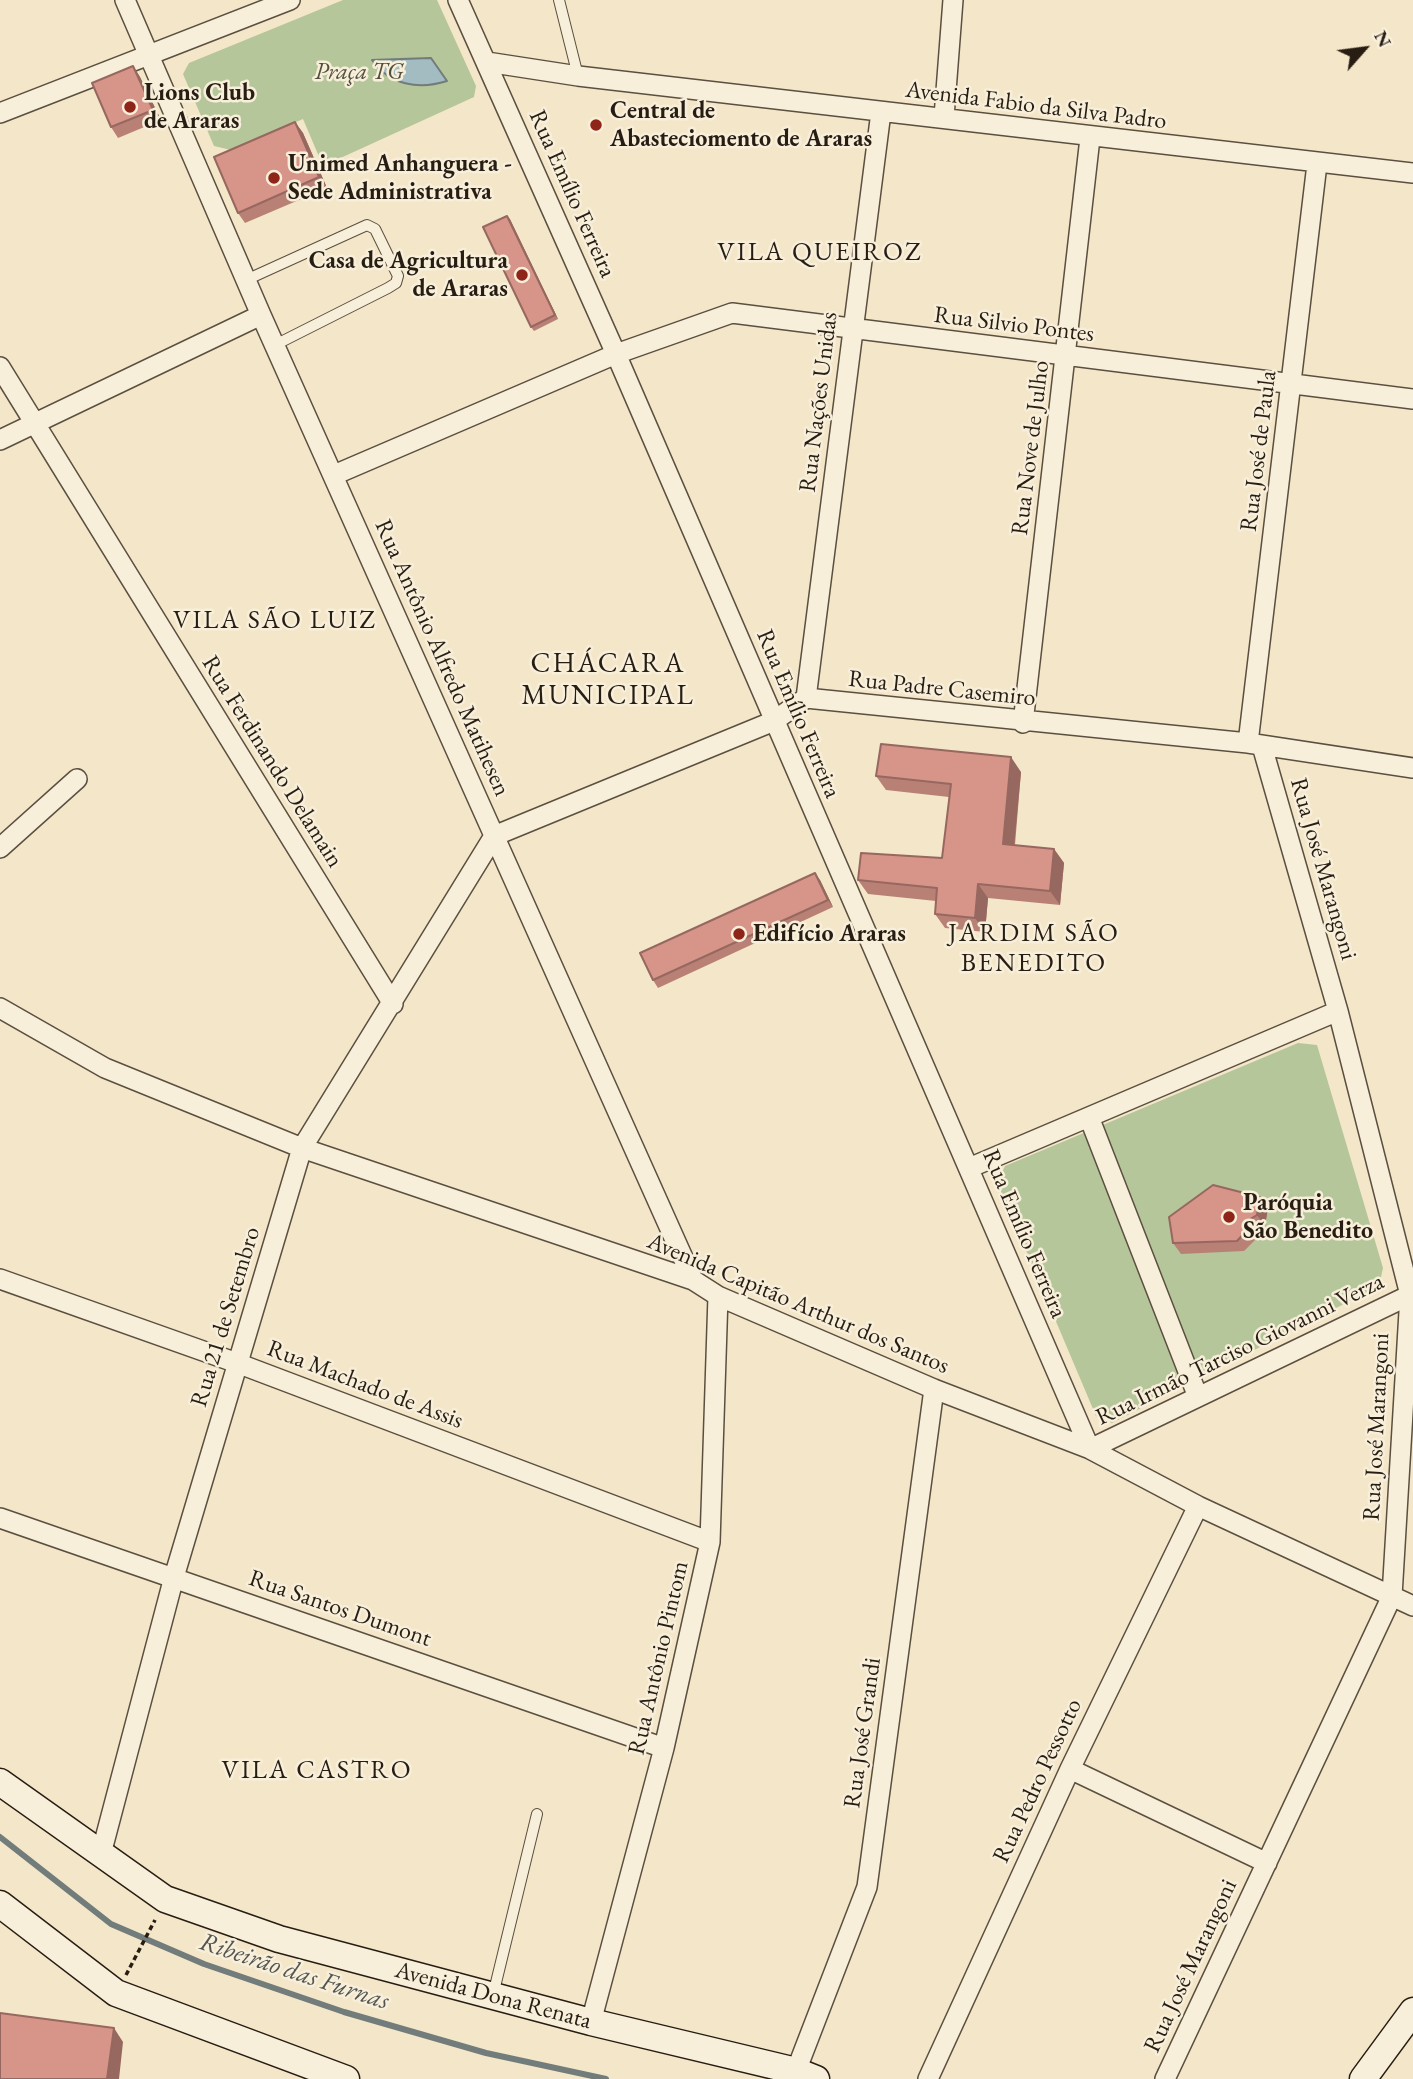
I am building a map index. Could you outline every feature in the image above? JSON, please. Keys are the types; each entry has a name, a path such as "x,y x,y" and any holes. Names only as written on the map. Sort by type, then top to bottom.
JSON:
{"main road":[{"name":"Avenida Dona Renata","path":"0,1782 166,1899 279,1940 806,2075"},
{"path":"0,1904 117,1993 343,2079"},
{"path":"1363,2079 1413,2011"}],"street":[{"name":"Rua Antônio Alfredo Matihesen","path":"125,0 261,315 693,1280"},
{"path":"0,113 290,0"},
{"name":"Rua Emílio Ferreira","path":"458,0 616,354 1090,1448"},
{"path":"944,117 953,0"},
{"name":"Avenida Fabio da Silva Padro","path":"487,62 578,76 944,117 1090,138 1413,173"},
{"name":"Rua Nações Unidas","path":"806,698 881,112"},
{"name":"Rua Nove de Julho","path":"1023,723 1090,138"},
{"name":"Rua José de Paula","path":"1255,745 1317,164"},
{"name":"Rua Silvio Pontes","path":"334,475 616,354 732,313 1292,386 1413,399"},
{"path":"0,440 261,315"},
{"name":"Rua Ferdinando Delamain","path":"0,367 393,1004"},
{"path":"494,836 774,722 806,698"},
{"name":"Rua Padre Casemiro","path":"806,698 1023,723 1255,745 1413,768"},
{"name":"Rua José Marangoni","path":"1165,2079 1392,1596 1410,1295 1338,1011 1255,745"},
{"path":"0,848 77,779"},
{"name":"Rua 21 de Setembro","path":"101,1854 174,1577 302,1148 494,836"},
{"path":"969,1168 1338,1011"},
{"name":"Avenida Capitão Arthur dos Santos","path":"4,1016 105,1068 302,1148 693,1280 718,1297 934,1390 1090,1448 1198,1506 1413,1606"},
{"path":"1089,1117 1198,1397"},
{"name":"Rua Machado de Assis","path":"0,1279 237,1363 710,1542"},
{"name":"Rua Irmão Tarciso Giovanni Verza","path":"1090,1448 1410,1295"},
{"name":"Rua Antônio Pintom","path":"591,2022 664,1748 710,1542 718,1297"},
{"name":"Rua José Grandi","path":"806,2075 867,1887 934,1390"},
{"name":"Rua Pedro Pessotto","path":"928,2079 1070,1769 1198,1506"},
{"name":"Rua Santos Dumont","path":"0,1518 664,1748"},
{"path":"1070,1769 1267,1863"}],"lane":[{"path":"559,0 578,76"},
{"path":"246,280 367,225 374,229 398,276 396,284 275,345"},
{"path":"493,1996 537,1814"}],"path":[{"path":"117,1993 166,1899"}],"green space":[{"name":"Praça TG","path":"343,0 437,0 476,86 474,97 323,166 303,119 231,150 214,146 183,74 189,63"},
{"path":"1298,1043 1317,1045 1383,1268 1379,1286 1112,1423 1096,1416 997,1182 1005,1166"}],"water":[{"path":"431,58 447,81 426,85 405,83 387,75 372,60"}],"building":[{"name":"Lions Club de Araras","path":"133,66 153,110 111,127 92,83"},
{"name":"Unimed Anhanguera - Sede Administrativa","path":"295,122 319,177 238,213 214,157"},
{"name":"Casa de Agricultura de Araras","path":"507,216 555,315 531,327 483,227"},
{"path":"881,744 1011,757 1003,844 1054,849 1050,891 978,884 975,918 935,914 937,888 858,880 861,853 942,858 951,784 876,776"},
{"name":"Edifício Araras","path":"815,873 828,900 653,980 640,953"},
{"name":"Paróquia São Benedito","path":"1213,1185 1260,1197 1257,1215 1247,1221 1249,1228 1237,1241 1173,1243 1169,1217"},
{"path":"0,2013 114,2028 107,2079 0,2079"}],"waterway":[{"name":"Ribeirão das Furnas","path":"0,1837 111,1924 204,1964 344,2012 486,2053 606,2079"}],"place":[{"name":"Lions Club de Araras","path":"130,107"},
{"name":"Central de Abasteciomento de Araras","path":"596,125"},
{"name":"Unimed Anhanguera - Sede Administrativa","path":"274,178"},
{"name":"Casa de Agricultura de Araras","path":"522,275"},
{"name":"Edifício Araras","path":"739,934"},
{"name":"Paróquia São Benedito","path":"1229,1217"}],"district":[{"name":"VILA QUEIROZ","path":"820,253"},
{"name":"VILA SÃO LUIZ","path":"275,621"},
{"name":"CHÁCARA MUNICIPAL","path":"608,680"},
{"name":"JARDIM SÃO BENEDITO","path":"1034,948"},
{"name":"VILA CASTRO","path":"317,1771"}]}
